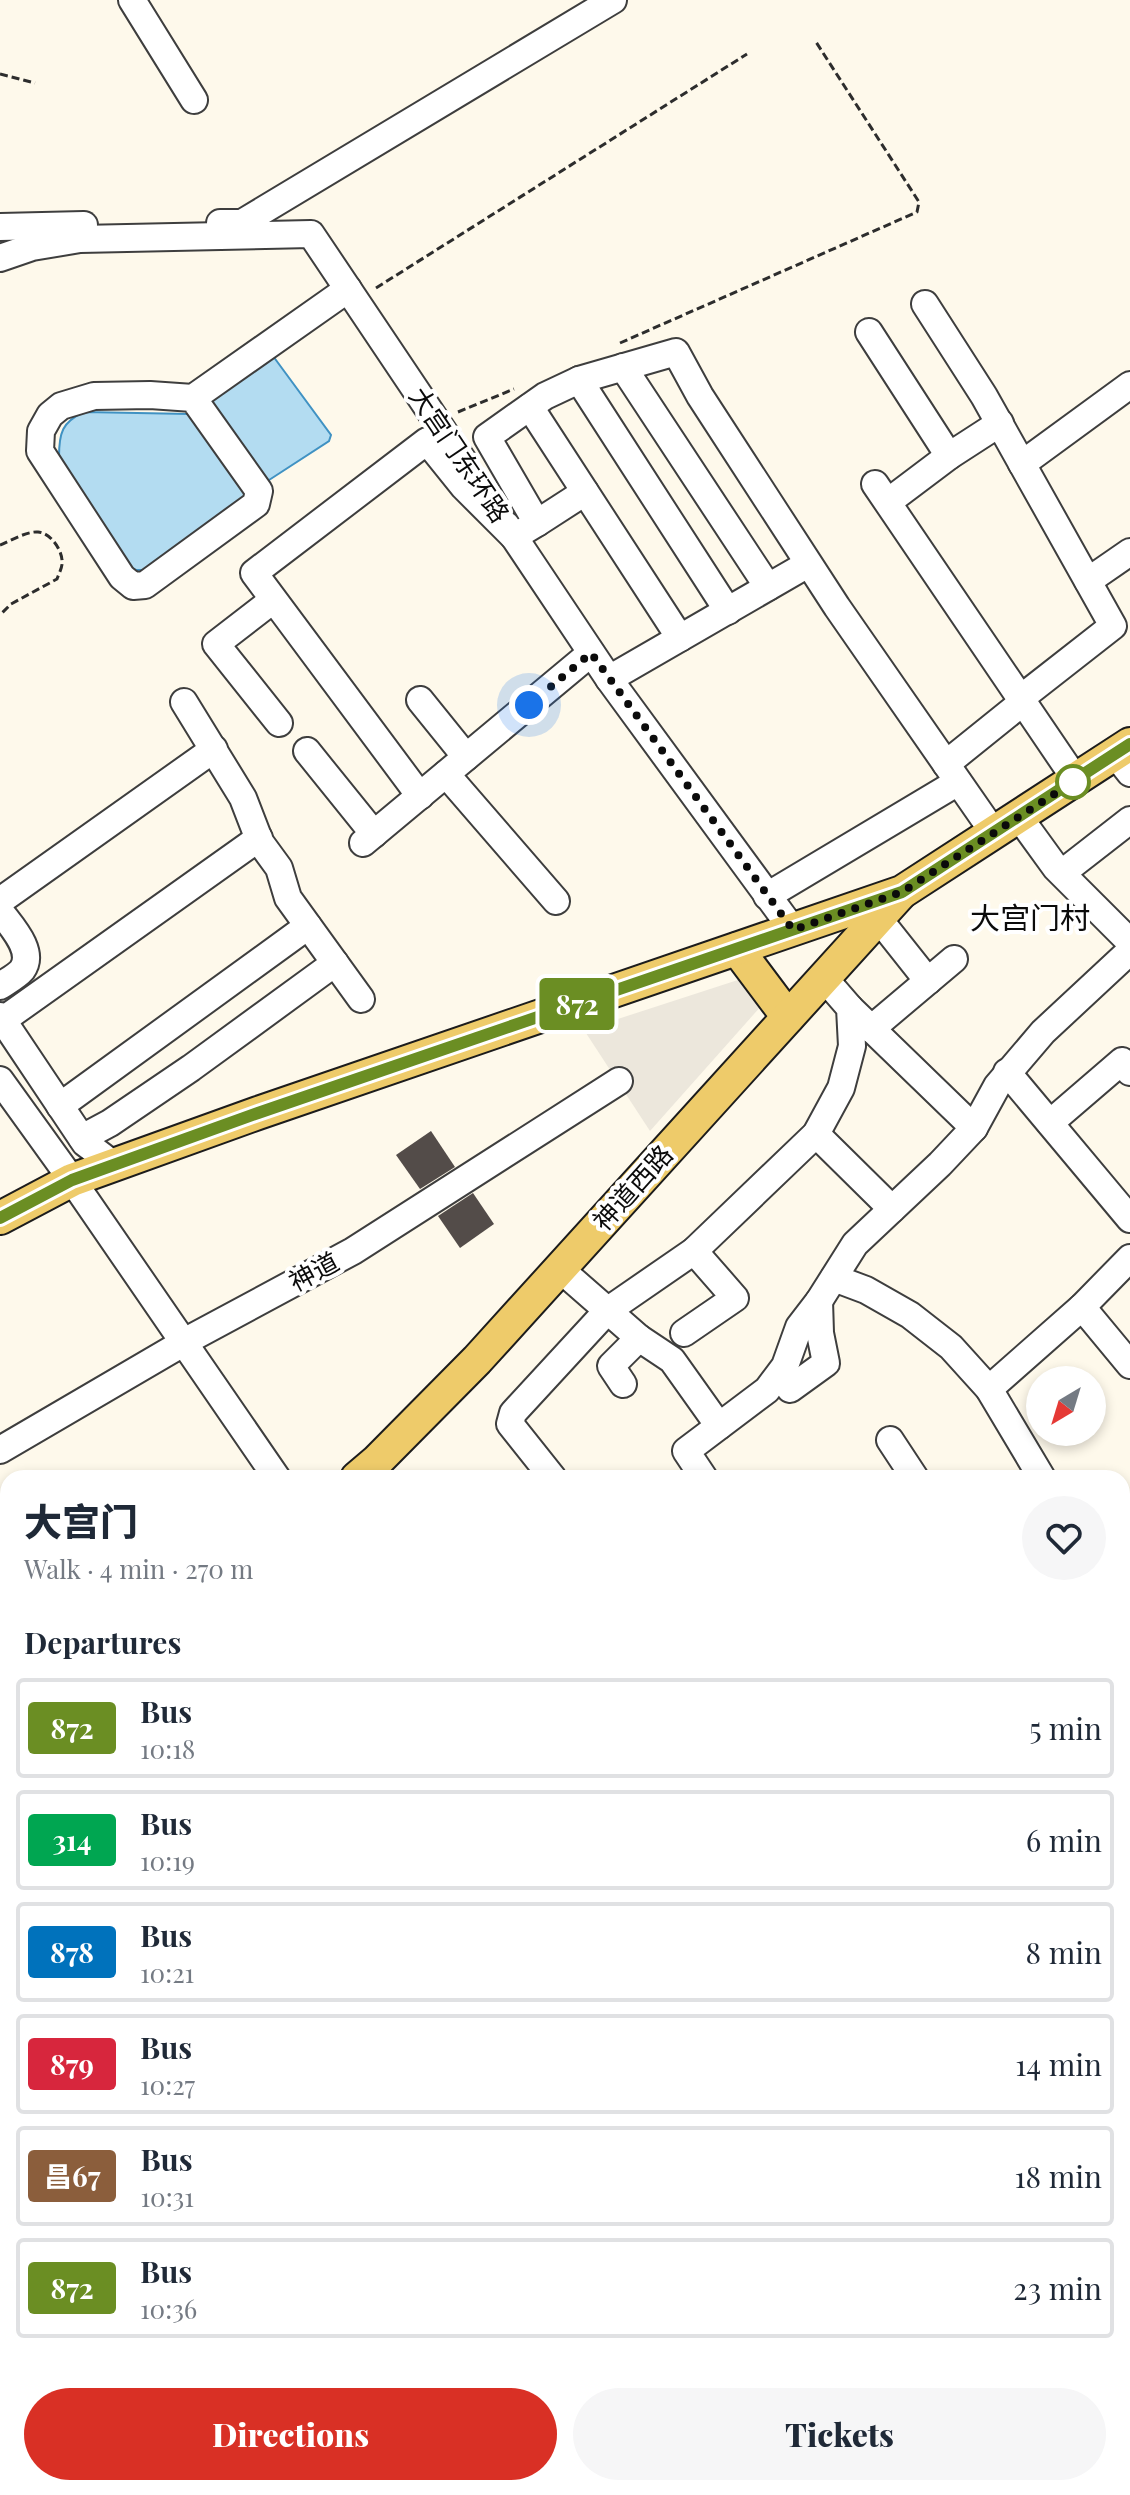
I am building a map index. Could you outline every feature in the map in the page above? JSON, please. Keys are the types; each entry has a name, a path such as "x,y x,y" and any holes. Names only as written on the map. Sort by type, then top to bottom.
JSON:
{"main road":[{"path":"0,1218 72,1180 902,892 1076,780 1125,757"},
{"name":"神道西路","path":"366,1470 466,1371 902,892"},
{"path":"737,949 758,988 788,1017"}],"street":[{"path":"132,0 194,100"},
{"path":"0,227 242,223 613,0"},
{"name":"大宫门东环路","path":"0,258 32,247 80,239 311,234 609,679 793,930"},
{"path":"193,398 259,491 256,504 145,585 133,586 122,577 40,451 41,431 50,415 61,406 94,396 193,398 352,295"},
{"path":"767,896 952,773 1022,700 1113,626 1000,423 925,304"},
{"path":"869,332 949,456"},
{"path":"537,523 487,437 526,396 545,396 622,355 676,352 700,396 808,564 952,773 1062,873 1130,942"},
{"path":"622,355 768,587"},
{"path":"579,380 728,611"},
{"path":"1022,464 1130,385"},
{"path":"526,396 680,638"},
{"path":"1000,423 882,493 1076,780"},
{"path":"420,796 254,573 427,441 464,487 514,537 585,492"},
{"path":"1088,581 1130,552"},
{"path":"609,679 808,564"},
{"path":"273,600 216,644 279,723"},
{"path":"307,751 369,839 591,653"},
{"path":"420,700 456,766 556,901"},
{"path":"184,702 243,798 259,838 279,868 288,898 361,999"},
{"path":"0,901 214,749"},
{"path":"1062,873 1130,820"},
{"path":"114,1165 82,1138 1,1018 259,838"},
{"path":"0,911 21,940 26,955 22,970 0,986"},
{"path":"878,918 928,981"},
{"path":"60,1106 308,926"},
{"path":"699,1470 686,1451 767,1390 785,1366 799,1327 855,1244 974,1128 1007,1072 1043,1032 1130,951"},
{"path":"871,1029 954,959"},
{"path":"82,1138 156,1092 335,963"},
{"path":"824,978 850,1008 974,1128"},
{"path":"547,1470 510,1424 513,1413 607,1311 694,1251 816,1134 841,1088 852,1046 850,1008"},
{"path":"1050,1123 1122,1061 1130,1072"},
{"path":"1007,1072 1130,1219"},
{"path":"0,1080 271,1470"},
{"name":"神道","path":"0,1450 183,1343 353,1251 619,1081"},
{"path":"816,1134 892,1209"},
{"path":"684,1333 735,1298 694,1251"},
{"path":"989,1389 1082,1307 1130,1258"},
{"path":"560,1269 639,1338 672,1360 719,1426"},
{"path":"834,1278 866,1290 910,1315 951,1347 989,1389 1040,1470"},
{"path":"790,1389 826,1363 820,1333 819,1301"},
{"path":"1082,1307 1130,1365"},
{"path":"623,1384 611,1366 639,1338"},
{"path":"890,1440 910,1470"}],"path":[{"path":"622,355 917,212 919,202 816,42"},
{"path":"352,295 747,54"},
{"path":"0,74 35,83"},
{"path":"436,421 526,396"},
{"path":"0,545 39,532 49,536 57,545 63,559 57,579 11,604 0,615"}],"shaded area":[{"path":"744,978 762,1005 650,1131 584,1030"}],"water":[{"path":"273,356 331,435 329,441 266,482 211,404 213,397"},
{"path":"84,412 190,414 250,496 144,570 127,566 59,457 63,429"}],"building":[{"path":"431,1131 455,1167 420,1189 396,1155"},
{"path":"473,1193 494,1224 460,1248 438,1216"}],"bus line":[{"name":"872","path":"0,1218 72,1180 902,892 1130,744"}],"district":[{"name":"大宫门村","path":"1030,919"}],"route":[{"path":"529,705 591,653 793,930 902,892 1073,782"}]}
